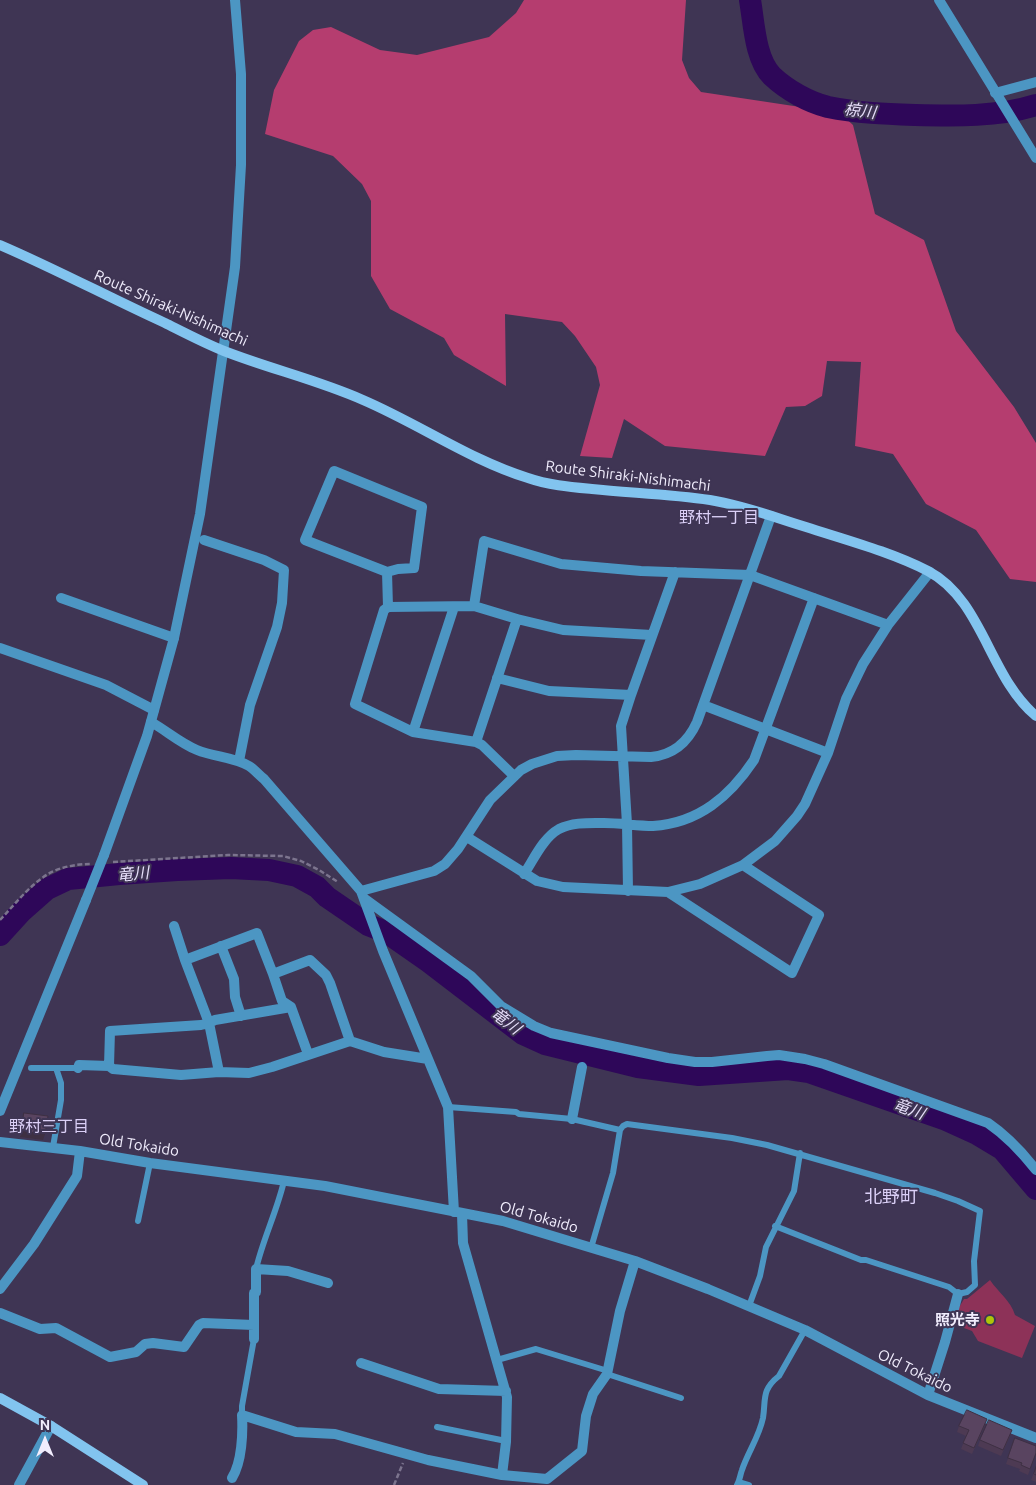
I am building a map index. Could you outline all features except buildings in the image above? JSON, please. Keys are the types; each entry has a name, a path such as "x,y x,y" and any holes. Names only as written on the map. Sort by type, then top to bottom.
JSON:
{"main road":[{"name":"Route Shiraki-Nishimachi","path":"0,245 223,351 321,383 365,400 493,465 530,479 568,487 710,500 738,506 890,556 930,572 958,596 976,623 1012,691 1026,708 1036,716"},
{"path":"0,1398 51,1426 143,1485"}],"street":[{"path":"0,1111 86,900 106,858 154,710 174,638 200,514 235,267 241,165 241,74 235,0"},
{"path":"939,0 1036,158"},
{"path":"997,96 1036,82"},
{"path":"334,471 422,507 414,568 387,572 306,540 334,471"},
{"path":"363,895 434,871 445,864 467,837 490,800 514,776 532,764 557,756 576,755 652,758 672,752 690,736 771,516"},
{"path":"204,540 264,560 284,570 280,617 250,705 239,761"},
{"path":"474,606 484,541 561,564 750,575 888,626"},
{"path":"387,572 388,607"},
{"path":"628,890 627,824 621,726 630,695 675,572"},
{"path":"467,837 537,881 563,887 668,892 700,884 743,865 775,841 798,816 814,787 846,700 868,657 888,626 930,572"},
{"path":"61,598 174,638"},
{"path":"524,874 542,845 559,830 578,823 653,826 668,824 705,811 726,796 754,760 814,598"},
{"path":"514,776 482,745 476,742 413,732 356,704 384,610 388,607 474,606 563,630 652,635"},
{"path":"413,732 454,607"},
{"path":"476,742 517,619"},
{"path":"0,648 106,684 154,710"},
{"path":"497,678 549,692 630,695"},
{"path":"703,705 828,753"},
{"path":"150,722 183,743 250,766 264,779 363,895 471,976 515,1016 551,1033 668,1058 695,1062 712,1062 779,1055 824,1064 988,1123 1014,1144 1036,1170"},
{"path":"668,892 792,973 819,915 743,865"},
{"path":"363,895 383,951 448,1107 458,1213 463,1243 507,1397 506,1441 502,1475"},
{"path":"174,926 209,1022 220,1072"},
{"path":"185,960 257,933 282,1001 291,1007 308,1054"},
{"path":"221,946 234,979 235,997 241,1016"},
{"path":"273,974 310,960 326,975 330,983 350,1041"},
{"path":"109,1066 110,1031 201,1025 215,1020 291,1007"},
{"path":"78,1068 79,1065 109,1066 113,1069 181,1075 249,1072 272,1067 350,1041 384,1052 428,1059"},
{"path":"572,1119 582,1067"},
{"name":"Old Tokaido","path":"0,1142 53,1147 150,1163 324,1186 503,1221 636,1261 750,1306 804,1330 928,1395 1036,1438"},
{"path":"0,1288 34,1244 77,1176 80,1151"},
{"path":"231,1481 240,1454 243,1432 242,1415 296,1432 335,1434 406,1454 502,1475 547,1482 582,1451 586,1416 593,1394 607,1373 620,1311 636,1261"},
{"path":"254,1339 256,1269 288,1271 328,1283"},
{"path":"928,1395 958,1294"},
{"path":"0,1314 40,1329 56,1328 110,1357 136,1352 145,1344 153,1343 184,1347 199,1325 203,1323 254,1325"},
{"path":"361,1363 439,1389 506,1391"},
{"path":"19,1485 51,1426"}],"lane":[{"path":"31,1068 78,1068"},
{"path":"53,1147 62,1083 56,1068"},
{"path":"448,1107 516,1112 519,1114 572,1119 620,1130"},
{"path":"591,1248 613,1173 620,1130 628,1124 732,1138 800,1154 935,1193 980,1211 974,1261 974,1285 967,1292 958,1294 949,1286 861,1260 775,1226"},
{"path":"750,1306 760,1276 766,1247 794,1191 800,1154"},
{"path":"138,1221 150,1163"},
{"path":"256,1269 260,1249 281,1195 284,1180"},
{"path":"749,1485 738,1484 762,1419 765,1395 774,1380 779,1376 804,1330"},
{"path":"242,1415 254,1339"},
{"path":"497,1360 536,1349 681,1398"},
{"path":"437,1427 506,1441"}],"path":[{"path":"106,858 235,855 283,856 301,861 320,870 344,886"},
{"path":"0,920 18,900 49,873 66,867 91,863"},
{"path":"394,1485 406,1454"}],"shaded area":[{"path":"524,0 686,0 682,60 689,78 701,92 840,113 853,125 875,214 924,240 956,331 1014,407 1036,443 1036,582 1010,579 976,530 926,504 893,454 855,446 861,362 827,361 822,396 805,406 786,407 765,456 665,446 624,419 612,458 580,456 600,385 596,367 575,336 562,322 505,314 506,386 454,355 444,338 390,309 371,276 371,201 362,184 333,156 265,134 274,90 299,41 313,30 331,27 380,50 417,55 489,37 516,13"},
{"name":"照光寺","path":"990,1280 1007,1301 1015,1315 1035,1326 1022,1358 978,1341 972,1331 956,1325 958,1309 964,1299 967,1299"}],"waterway":[{"name":"椋川","path":"750,0 756,40 766,69 791,91 820,105 872,113 945,116 992,114 1036,105"},
{"name":"竜川","path":"0,935 21,912 47,889 68,879 177,870 231,868 269,870 297,876 317,887 327,897 368,925 386,932 429,962 523,1034 545,1044 638,1067 699,1075 788,1069 809,1072 944,1119 977,1134 1002,1149 1036,1189"}],"place":[{"name":"照光寺","path":"990,1320"}],"district":[{"name":"野村一丁目","path":"719,518"},
{"name":"野村三丁目","path":"49,1127"},
{"name":"北野町","path":"891,1197"}]}
